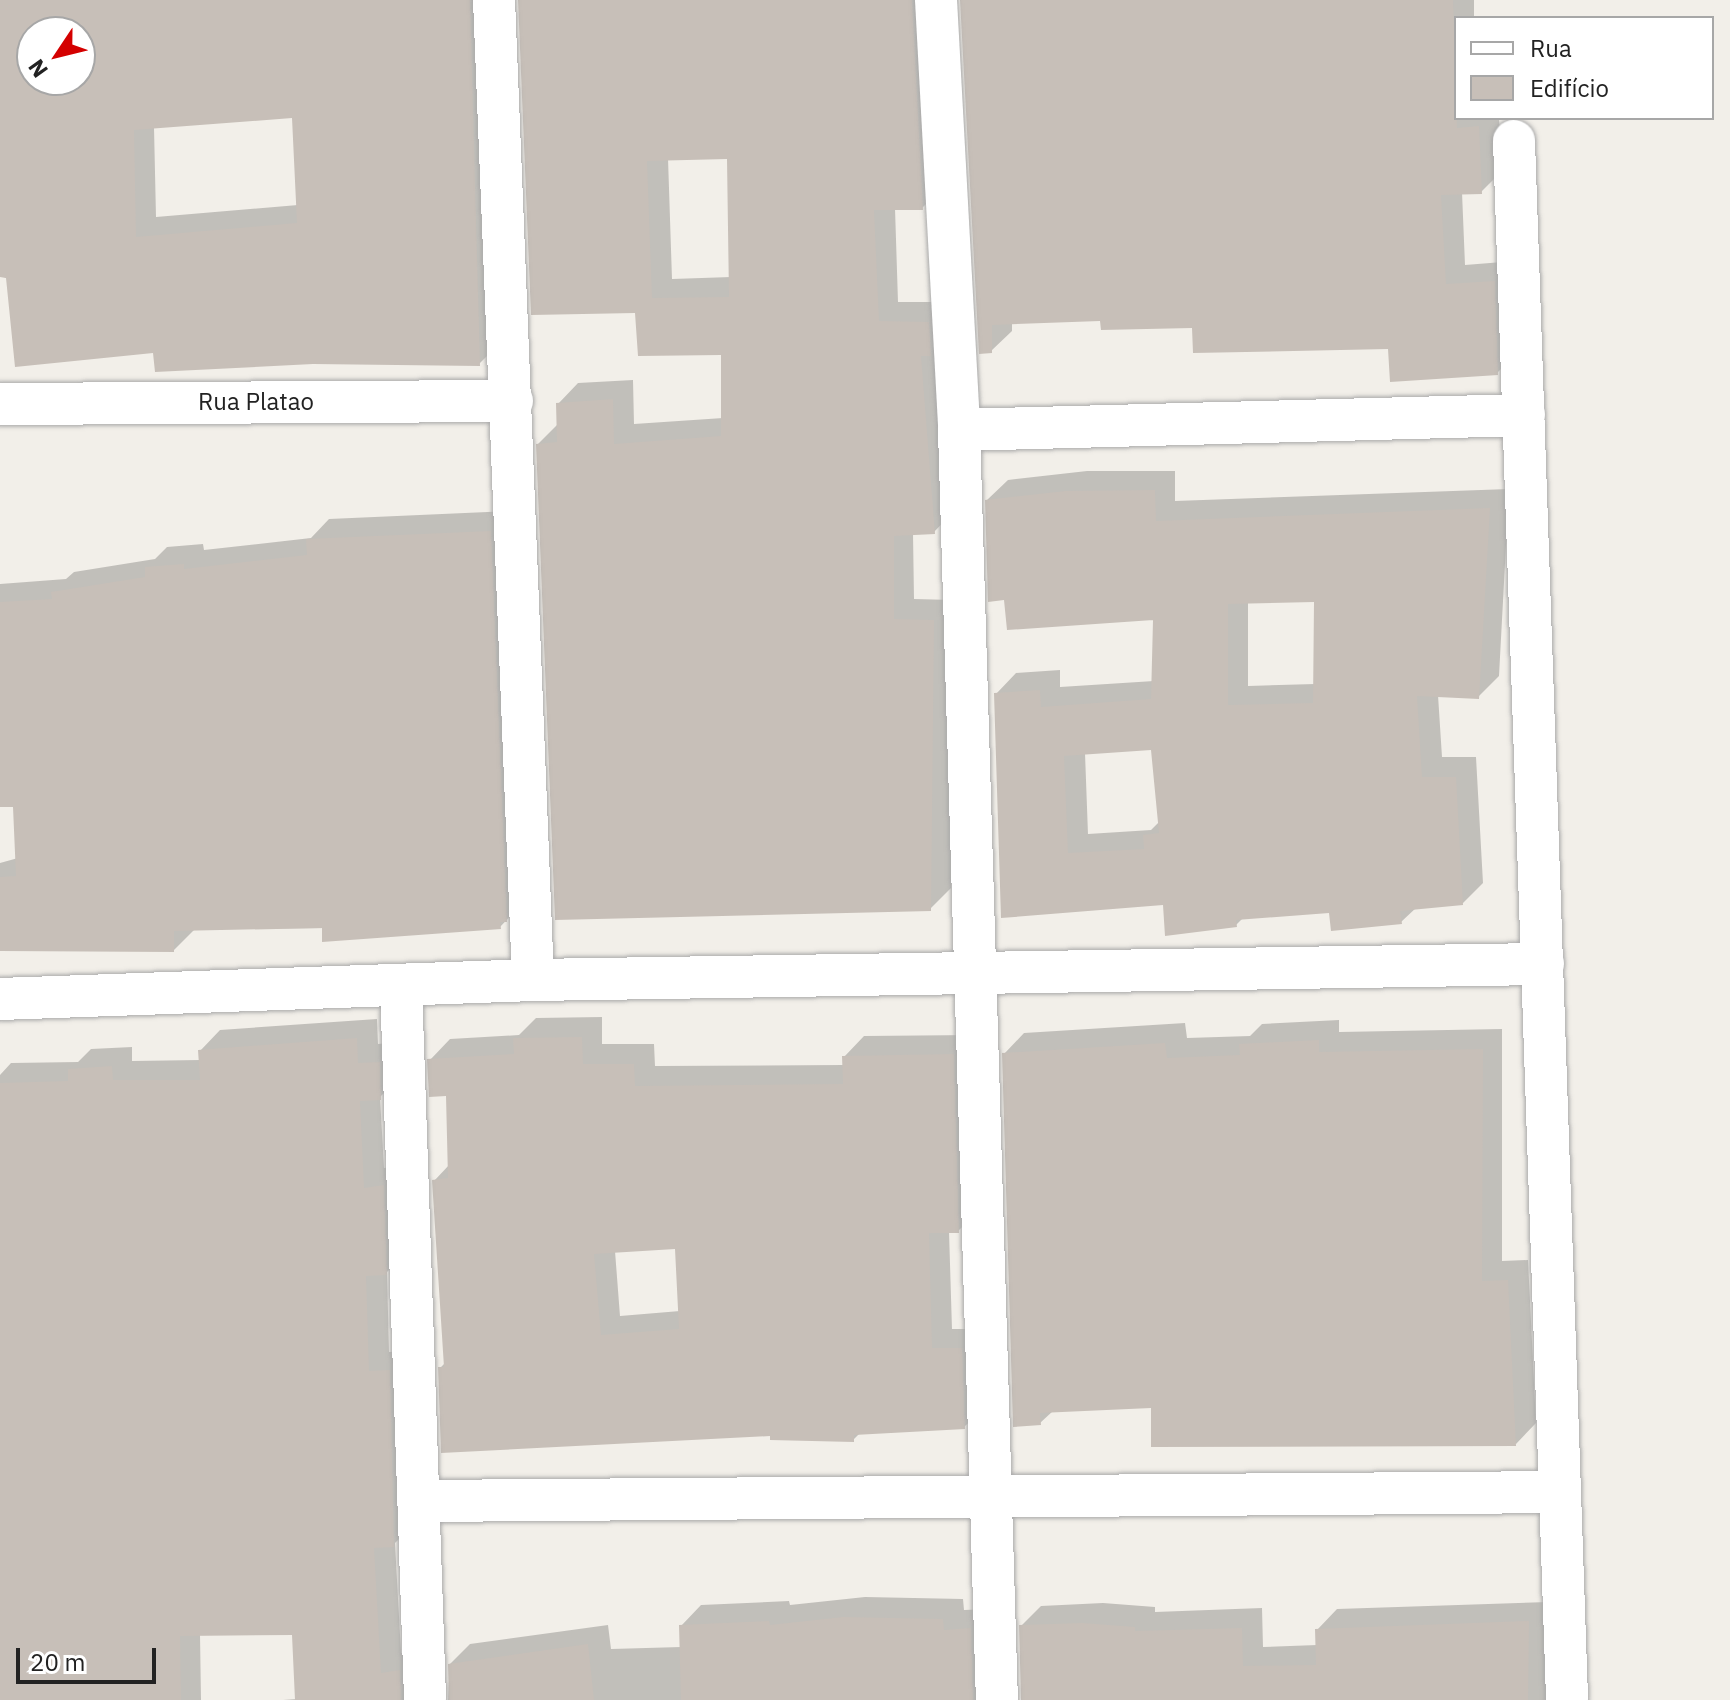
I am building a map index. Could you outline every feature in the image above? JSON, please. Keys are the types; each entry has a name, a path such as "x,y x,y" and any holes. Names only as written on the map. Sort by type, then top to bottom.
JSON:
{"street":[{"path":"494,0 533,980"},
{"path":"936,0 959,430 972,972 995,1499 997,1700"},
{"path":"1514,141 1567,1700"},
{"name":"Rua Platao","path":"0,404 512,401"},
{"path":"959,430 1524,415"},
{"path":"0,999 533,980 1543,964"},
{"path":"401,986 425,1700"},
{"path":"420,1501 995,1499 1560,1492"}],"building":[{"path":"0,0 470,0 480,366 313,364 155,372 153,353 15,367 6,278 0,277","holes":["292,118 297,223 136,237 134,130"]},
{"path":"518,0 912,0 923,210 874,210 879,321 929,322 931,356 921,356 935,534 894,536 894,619 934,620 931,911 555,920 536,444 557,442 556,403 613,399 614,444 721,436 721,355 638,356 635,313 531,315","holes":["727,159 729,297 652,298 647,161"]},
{"path":"960,0 1453,0 1454,120 1457,120 1457,128 1479,126 1482,194 1441,195 1446,284 1495,281 1498,375 1390,382 1388,349 1193,353 1192,328 1101,330 1100,321 992,325 992,353 979,354"},
{"path":"1155,490 1156,521 1490,508 1479,699 1417,696 1422,777 1456,777 1463,905 1400,911 1402,924 1331,931 1329,913 1236,920 1237,927 1165,936 1163,905 1001,918 994,693 1040,690 1041,707 1151,699 1153,620 1007,630 1004,600 988,602 985,500 1066,491","holes":["1314,602 1313,703 1228,705 1228,604","1151,750 1159,833 1143,835 1144,849 1068,853 1064,756"]},
{"path":"491,531 507,922 500,922 501,929 322,942 322,928 174,931 174,952 0,951 0,877 16,876 13,807 0,807 0,602 52,599 51,592 145,577 145,567 184,564 184,569 307,555 306,539"},
{"path":"582,1037 583,1064 634,1064 635,1086 843,1084 842,1056 954,1054 959,1233 929,1233 932,1348 962,1348 965,1429 854,1435 854,1442 770,1440 770,1436 441,1453 438,1367 444,1367 432,1180 448,1178 446,1096 429,1097 427,1059 514,1054 513,1038","holes":["675,1249 679,1329 601,1335 594,1254"]},
{"path":"357,1038 358,1063 380,1062 381,1100 360,1101 364,1188 384,1185 387,1275 366,1276 369,1371 390,1370 394,1547 374,1548 381,1673 400,1670 401,1700 295,1700 292,1635 180,1636 181,1700 0,1700 0,1083 68,1081 68,1069 112,1066 113,1080 200,1080 198,1050"},
{"path":"1319,1040 1319,1052 1483,1049 1482,1281 1508,1280 1516,1446 1151,1447 1151,1408 1040,1413 1041,1425 1013,1427 1002,1053 1165,1043 1167,1058 1240,1055 1239,1044"},
{"path":"843,1617 943,1619 944,1630 971,1628 973,1700 681,1700 679,1625 769,1621 770,1625"},
{"path":"1529,1621 1528,1700 1021,1700 1019,1625 1082,1623 1135,1627 1135,1631 1242,1628 1243,1666 1316,1665 1315,1629"},
{"path":"588,1644 594,1700 449,1700 448,1664"}]}
